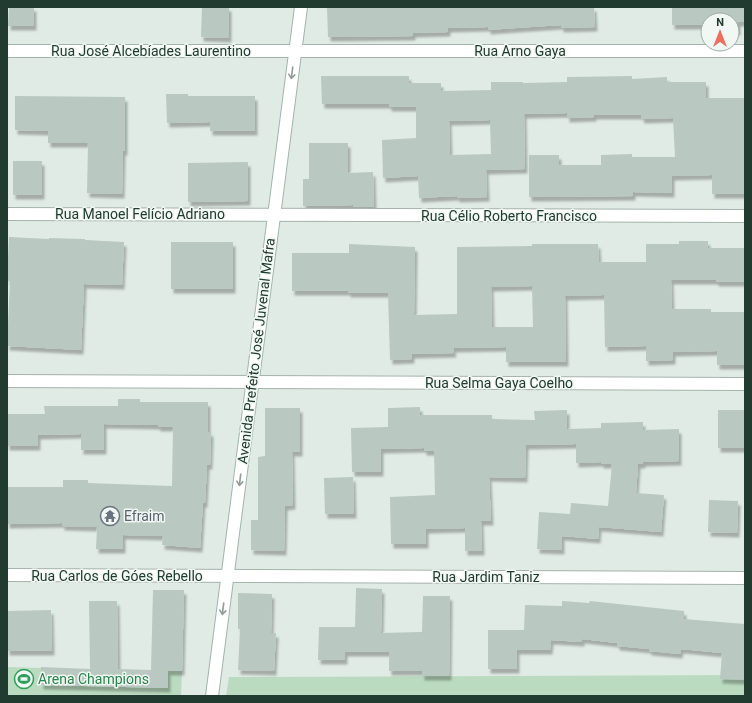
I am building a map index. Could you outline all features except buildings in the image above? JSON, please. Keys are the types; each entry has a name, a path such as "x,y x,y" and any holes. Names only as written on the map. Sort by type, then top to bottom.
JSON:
{"street":[{"name":"Avenida Prefeito José Juvenal Mafra","path":"212,696 295,51 302,7"},
{"name":"Rua José Alcebíades Laurentino","path":"7,51 295,51"},
{"name":"Rua Arno Gaya","path":"295,51 745,51"},
{"name":"Rua Manoel Felício Adriano","path":"7,214 274,215"},
{"name":"Rua Célio Roberto Francisco","path":"274,215 745,216"},
{"name":"Rua Selma Gaya Coelho","path":"7,381 745,384"},
{"name":"Rua Carlos de Góes Rebello","path":"7,575 228,576"},
{"name":"Rua Jardim Taniz","path":"228,576 745,578"}],"green space":[{"name":"Arena Champions","path":"7,667 41,668 41,685 168,688 168,671 182,671 181,696 7,696"},
{"path":"745,675 745,696 226,696 229,677"}],"place":[{"name":"Efraim","path":"110,516"},
{"name":"Arena Champions","path":"24,679"}]}
